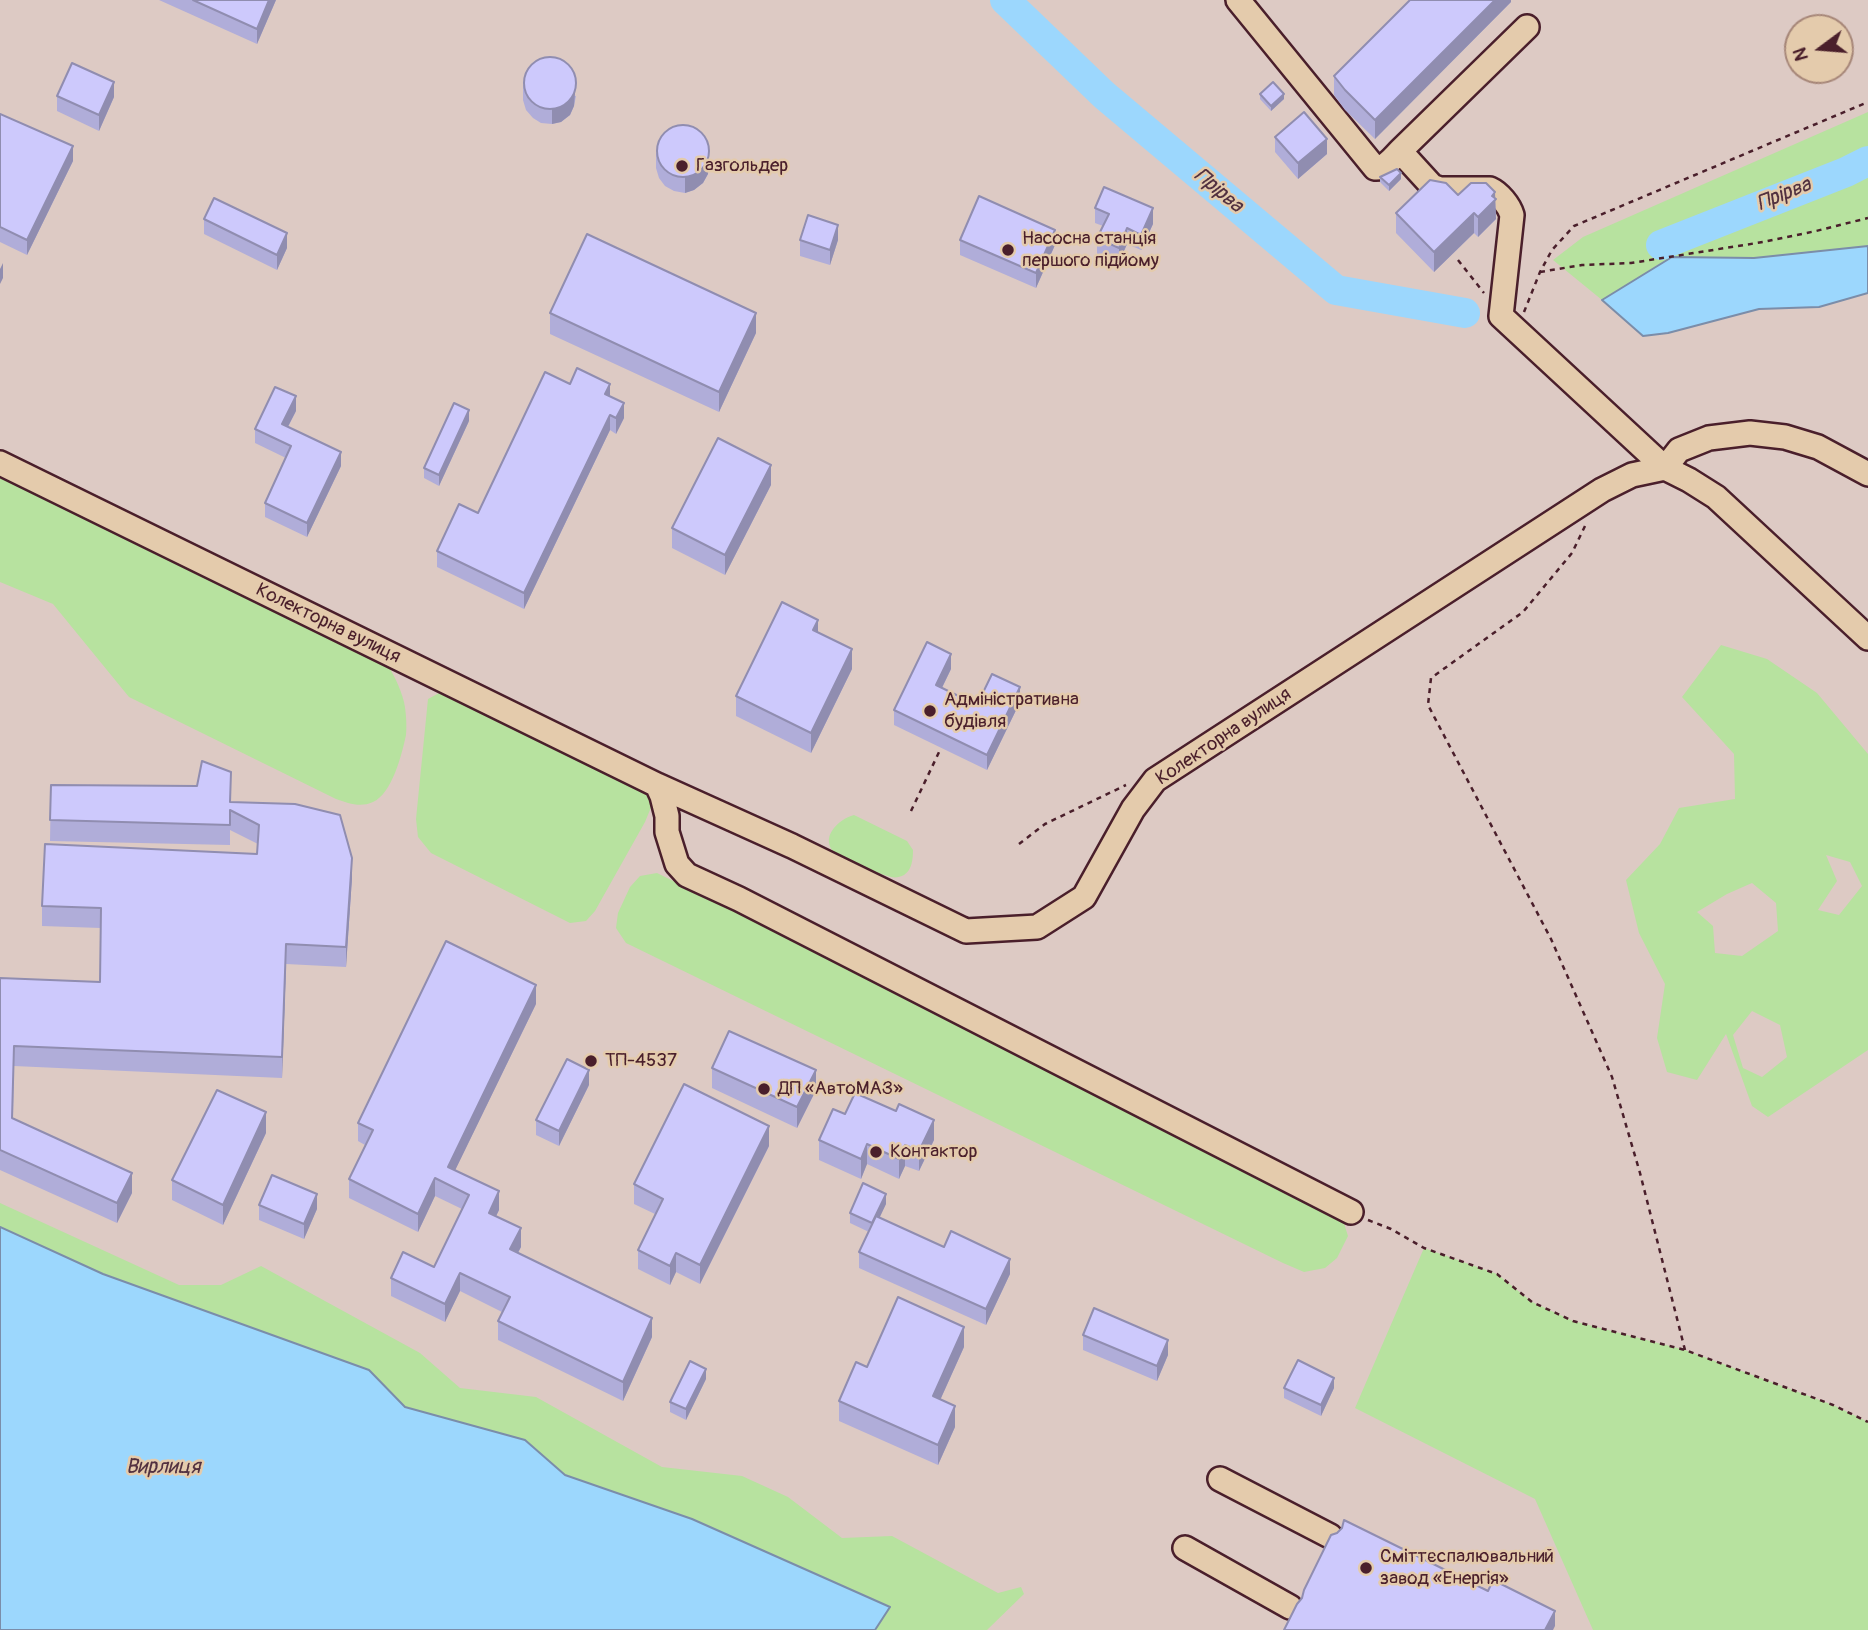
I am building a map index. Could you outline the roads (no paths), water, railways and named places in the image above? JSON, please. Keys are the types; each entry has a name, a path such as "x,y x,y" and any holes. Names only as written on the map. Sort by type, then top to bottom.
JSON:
{"street":[{"path":"1238,0 1375,168 1381,168 1399,152 1527,27"},
{"path":"1399,152 1432,186 1440,189 1493,190 1512,215 1509,323 1665,468 1716,497 1868,638"},
{"path":"1665,468 1679,450 1709,438 1750,433 1785,437 1818,447 1868,474"},
{"name":"Колекторна вулиця","path":"0,463 657,785 792,846 966,931 1037,927 1084,897 1133,809 1155,780 1602,490 1632,475 1665,468"},
{"path":"657,785 667,816 671,851 677,864 687,875 739,899 1351,1212"},
{"path":"1220,1479 1330,1536"},
{"path":"1185,1548 1290,1607"}],"water":[{"path":"1868,246 1868,293 1819,307 1759,309 1668,333 1643,336 1602,300 1672,257 1754,258"},
{"name":"Вирлиця","path":"0,1227 103,1274 369,1370 405,1407 525,1440 565,1475 692,1519 890,1607 875,1630 0,1630"}],"waterway":[{"name":"Прірва","path":"1005,0 1104,95 1336,290 1465,313"},
{"name":"Прірва","path":"1661,245 1868,161"}],"place":[{"name":"Газгольдер","path":"682,166"},
{"name":"Насосна станція першого підйому","path":"1008,250"},
{"name":"Адміністративна будівля","path":"930,711"},
{"name":"ТП-4537","path":"591,1061"},
{"name":"ДП «АвтоМАЗ»","path":"764,1089"},
{"name":"Контактор","path":"876,1152"},
{"name":"Сміттєспалювальний завод «Енергія»","path":"1366,1568"}]}
